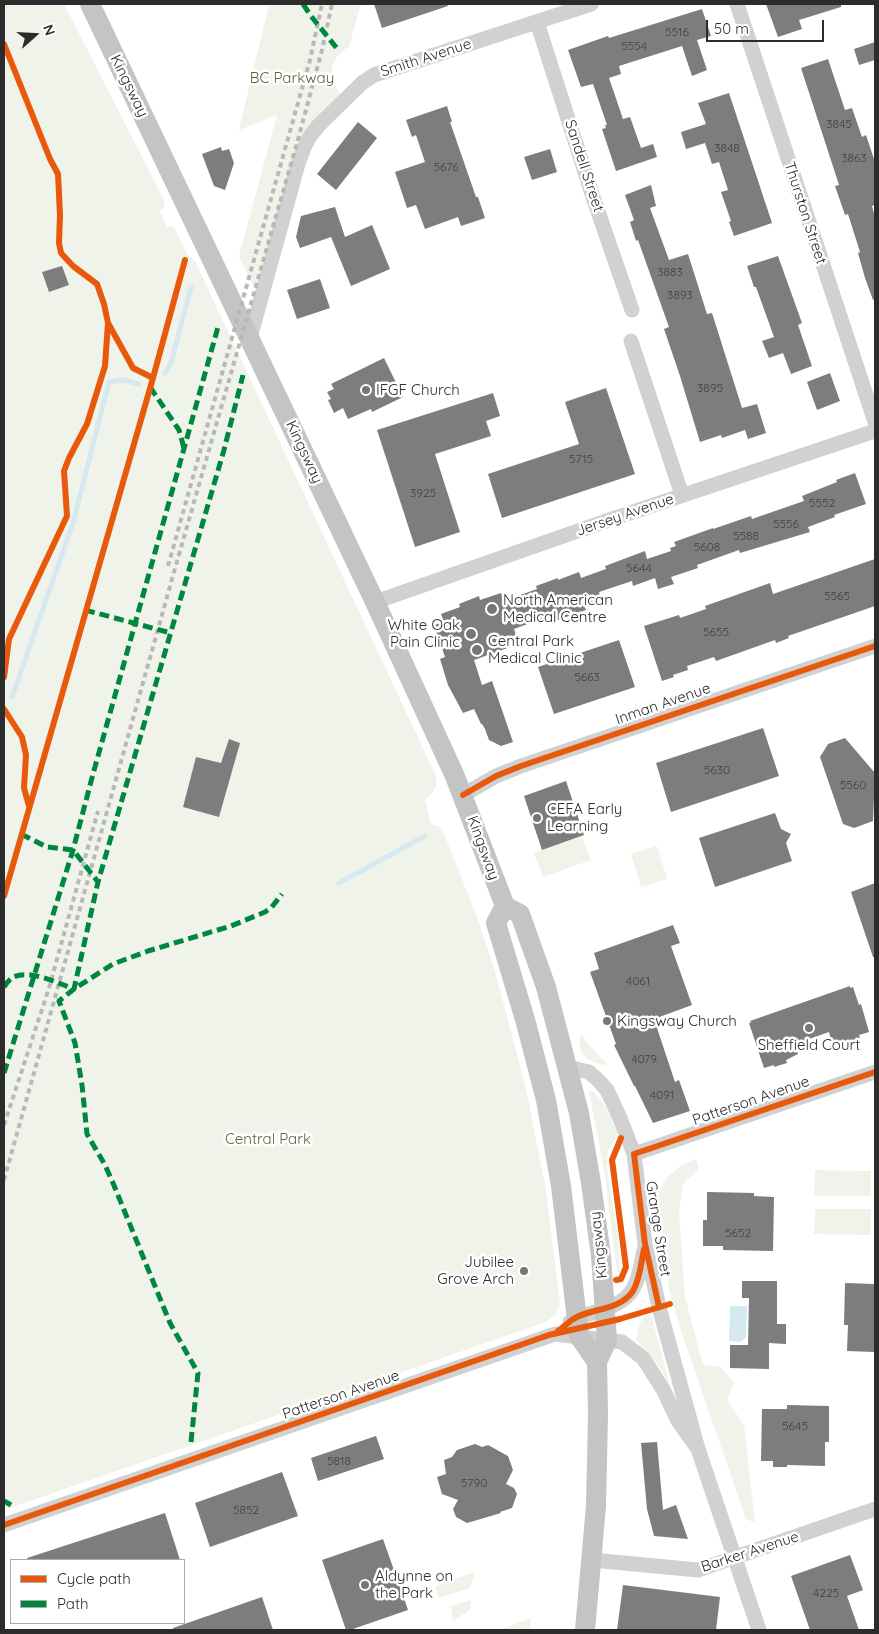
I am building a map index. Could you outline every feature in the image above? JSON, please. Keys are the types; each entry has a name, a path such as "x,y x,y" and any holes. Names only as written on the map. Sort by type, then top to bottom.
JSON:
{"main road":[{"name":"Kingsway","path":"90,4 375,602 463,794 505,906 520,914 546,987 579,1113 601,1256 607,1340 597,1362 598,1441 596,1506 585,1630"},
{"name":"Kingsway","path":"505,906 496,924 526,1023 546,1100 561,1186 578,1327 597,1362"}],"street":[{"name":"Smith Avenue","path":"250,338 298,164 305,145 319,125 362,83 374,75 591,4"},
{"name":"Thurston Street","path":"736,4 875,422"},
{"name":"Sandell Street","path":"537,22 590,188 632,310"},
{"path":"631,341 682,495"},
{"name":"Jersey Avenue","path":"375,602 682,495 875,431"},
{"name":"Inman Avenue","path":"463,794 496,776 521,766 875,646"},
{"name":"Grange Street","path":"567,1067 589,1072 607,1090 634,1154 645,1244 659,1307 698,1449 759,1630"},
{"name":"Patterson Avenue","path":"634,1154 875,1072"},
{"name":"Patterson Avenue","path":"4,1526 578,1327 604,1309 628,1297 638,1278 645,1244"},
{"name":"Patterson Avenue","path":"578,1327 607,1340 622,1342 643,1358 664,1391 678,1421 698,1449"},
{"name":"Barker Avenue","path":"592,1560 698,1570 875,1509"}],"green space":[{"name":"Central Park","path":"4,4 64,4 163,198 165,206 160,212 167,227 171,226 175,229 187,254 195,261 436,776 435,790 425,800 431,824 440,827 443,831 478,920 495,972 526,1088 546,1191 560,1304 556,1314 546,1322 4,1510"},
{"name":"BC Parkway","path":"269,4 361,4 349,47 340,53 333,65 333,80 340,95 327,109 255,290 239,256 277,115 239,130"},
{"path":"582,836 591,860 543,877 534,853"},
{"path":"657,846 667,879 641,887 631,854"},
{"path":"581,1034 606,1065 594,1062 584,1056 580,1047"},
{"path":"591,1090 604,1105 619,1137 616,1138 608,1151 607,1167 618,1237 620,1272 617,1272 604,1170 589,1091"},
{"path":"696,1159 699,1169 683,1184 679,1212 685,1297 703,1365 721,1367 734,1383 727,1400 744,1425 755,1523 746,1519 680,1328 669,1289 658,1196 666,1178 679,1167"},
{"path":"815,1170 871,1171 871,1196 814,1196"},
{"path":"815,1209 871,1209 871,1235 814,1234"},
{"path":"651,1314 668,1383 654,1360 636,1340 641,1321"},
{"path":"475,1572 470,1588 439,1598 435,1586"},
{"path":"471,1600 470,1610 453,1621 451,1606"},
{"path":"531,1618 530,1630 501,1630 502,1629"}],"shaded area":[{"path":"730,1306 747,1306 746,1337 741,1342 729,1341"}],"building":[{"path":"374,4 447,4 448,6 382,28"},
{"path":"766,4 841,4 841,7 799,20 802,29 778,37"},
{"path":"702,9 711,36 697,40 707,70 692,76 682,46 619,66 621,74 609,78 623,119 630,117 641,148 653,144 657,157 616,171 602,129 606,128 605,125 607,125 593,84 581,87 568,50 608,36 609,38"},
{"path":"875,42 875,60 859,65 854,49"},
{"path":"828,59 845,110 852,108 862,137 866,135 875,162 875,205 872,206 875,217 875,299 873,300 865,278 858,253 860,252 848,214 845,215 835,186 839,185 801,68"},
{"path":"729,93 772,223 734,236 721,192 728,190 719,162 712,164 705,143 686,149 681,132 706,124 698,103"},
{"path":"447,106 452,122 450,122 485,218 461,226 458,217 425,229 416,205 407,208 395,172 425,162 416,135 412,137 406,120"},
{"path":"358,122 377,138 336,190 317,174"},
{"path":"221,147 222,151 229,149 234,163 225,190 214,186 202,154"},
{"path":"550,149 557,172 532,180 524,157"},
{"path":"651,185 656,206 650,208 669,260 688,254 707,314 712,313 742,408 757,404 766,433 748,439 745,430 722,438 721,435 700,442 664,329 669,327 630,222 634,220 625,195"},
{"path":"335,207 345,237 372,225 390,269 351,286 331,237 300,248 296,237 301,216"},
{"path":"778,256 802,323 798,325 812,366 791,374 783,353 769,358 762,341 774,337 747,266"},
{"path":"62,266 69,285 49,292 42,272"},
{"path":"320,279 330,308 297,319 287,290"},
{"path":"384,358 403,397 372,412 371,409 348,419 343,408 334,413 328,400 331,399 327,392 334,389 331,384"},
{"path":"830,373 840,401 817,410 807,382"},
{"path":"606,388 635,474 502,518 488,474 579,444 565,402"},
{"path":"493,393 500,416 486,421 491,436 435,454 460,532 415,547 377,430"},
{"path":"855,473 866,504 834,515 835,517 808,527 810,532 740,553 739,550 697,565 698,568 671,577 674,584 658,589 655,578 633,586 632,581 599,592 601,599 584,605 586,610 549,623 547,617 514,629 519,644 474,660 482,685 492,681 513,742 501,746 489,740 474,709 463,713 448,685 440,659 445,657 434,625 444,622 441,614 460,607 459,604 479,596 480,600 501,593 504,601 537,589 536,586 558,578 558,580 579,572 581,578 606,569 605,566 645,551 647,559 671,551 670,548 676,546 674,542 751,516 752,519 804,501 802,496"},
{"path":"875,559 875,606 788,636 789,638 776,643 775,640 716,661 714,657 687,666 688,670 662,681 644,626 679,615 680,618 706,609 705,606 770,583 773,594"},
{"path":"619,640 635,687 554,714 538,667"},
{"path":"763,728 779,776 671,812 656,763"},
{"path":"845,738 875,773 873,821 854,828 843,824 820,757 828,744"},
{"path":"229,739 240,743 219,817 183,807 196,757 221,763"},
{"path":"566,781 584,835 542,850 524,796"},
{"path":"775,813 781,829 791,834 786,843 792,861 715,887 699,838"},
{"path":"875,883 875,957 873,957 851,892"},
{"path":"673,925 680,943 671,946 692,1005 654,1019 675,1082 679,1080 690,1111 653,1123 614,1045 616,1044 590,972 599,969 594,953"},
{"name":"Sheffield Court","path":"850,986 850,988 853,987 859,1005 861,1004 869,1032 859,1035 860,1038 846,1043 846,1041 838,1043 837,1041 832,1043 829,1032 795,1044 798,1054 786,1060 787,1063 764,1068 749,1023 751,1023 750,1021"},
{"path":"707,1192 754,1193 754,1196 774,1197 773,1251 723,1250 723,1246 703,1246 703,1220 707,1220"},
{"path":"742,1281 777,1281 777,1324 786,1324 786,1344 769,1343 769,1369 730,1368 730,1345 748,1345 749,1298 742,1298"},
{"path":"845,1283 875,1284 875,1352 847,1351 848,1325 844,1325"},
{"path":"787,1405 829,1406 829,1442 825,1442 825,1466 787,1465 787,1467 773,1467 773,1461 761,1461 762,1409 787,1409"},
{"path":"376,1436 384,1459 318,1481 311,1458"},
{"path":"657,1442 663,1510 676,1505 688,1539 654,1536 647,1509 641,1443"},
{"path":"475,1444 482,1447 488,1445 508,1456 513,1470 506,1484 514,1488 517,1494 512,1508 467,1523 456,1517 453,1509 458,1500 442,1494 437,1477 446,1474 444,1460 452,1457 457,1450"},
{"path":"282,1472 298,1516 210,1547 195,1503"},
{"path":"165,1513 180,1559 28,1559"},
{"name":"Aldynne on the Park","path":"383,1539 408,1610 346,1630 322,1560"},
{"path":"850,1555 863,1590 847,1596 859,1630 810,1630 791,1576"},
{"path":"623,1585 720,1597 716,1630 617,1630"},
{"path":"262,1597 273,1630 173,1630 173,1628"}],"waterway":[{"path":"165,373 171,363 191,287"},
{"path":"12,697 73,523 109,382 124,380 139,384"},
{"path":"339,883 425,836"}],"railway":[{"path":"168,566 310,60 322,4"},
{"path":"4,1180 172,579 299,136 332,4"},
{"path":"4,1125 49,988 98,811"}],"marked path":[{"path":"303,4 339,51"},
{"path":"4,1073 73,850 218,327"},
{"path":"4,987 12,978 18,975 26,975 43,977 74,989 98,882 224,450 243,375"},
{"path":"150,387 179,430 184,448"},
{"path":"85,610 171,633"},
{"path":"21,834 47,847 73,850 98,882"},
{"path":"191,1442 198,1373 170,1323 113,1183 87,1134 75,1043 59,1001 113,964 148,951 231,926 265,912 271,908 282,894"},
{"path":"4,1501 11,1505"}],"cycle path":[{"path":"4,44 50,159 58,174 59,243 61,253 73,266 97,284 108,323 105,366 87,424 64,471 67,516 9,639 4,677"},
{"path":"4,896 153,378 185,260"},
{"path":"108,323 133,368 153,378"},
{"path":"463,795 496,776 521,766 875,646"},
{"path":"4,709 22,737 26,755 24,788 29,806"},
{"path":"659,1307 645,1244 634,1154 875,1072"},
{"path":"616,1280 621,1279 626,1267 612,1160 621,1138"},
{"path":"558,1331 577,1317 614,1305 628,1297 637,1281 644,1249"},
{"path":"4,1525 549,1335 620,1319 670,1304"}],"place":[{"name":"IFGF Church","path":"366,390"},
{"name":"North American Medical Centre","path":"492,609"},
{"name":"White Oak Pain Clinic","path":"471,634"},
{"name":"Central Park Medical Clinic","path":"477,650"},
{"name":"CEFA Early Learning","path":"537,818"},
{"name":"Kingsway Church","path":"607,1021"},
{"name":"Sheffield Court","path":"809,1028"},
{"name":"Jubilee Grove Arch","path":"524,1271"},
{"name":"Aldynne on the Park","path":"365,1585"}]}
